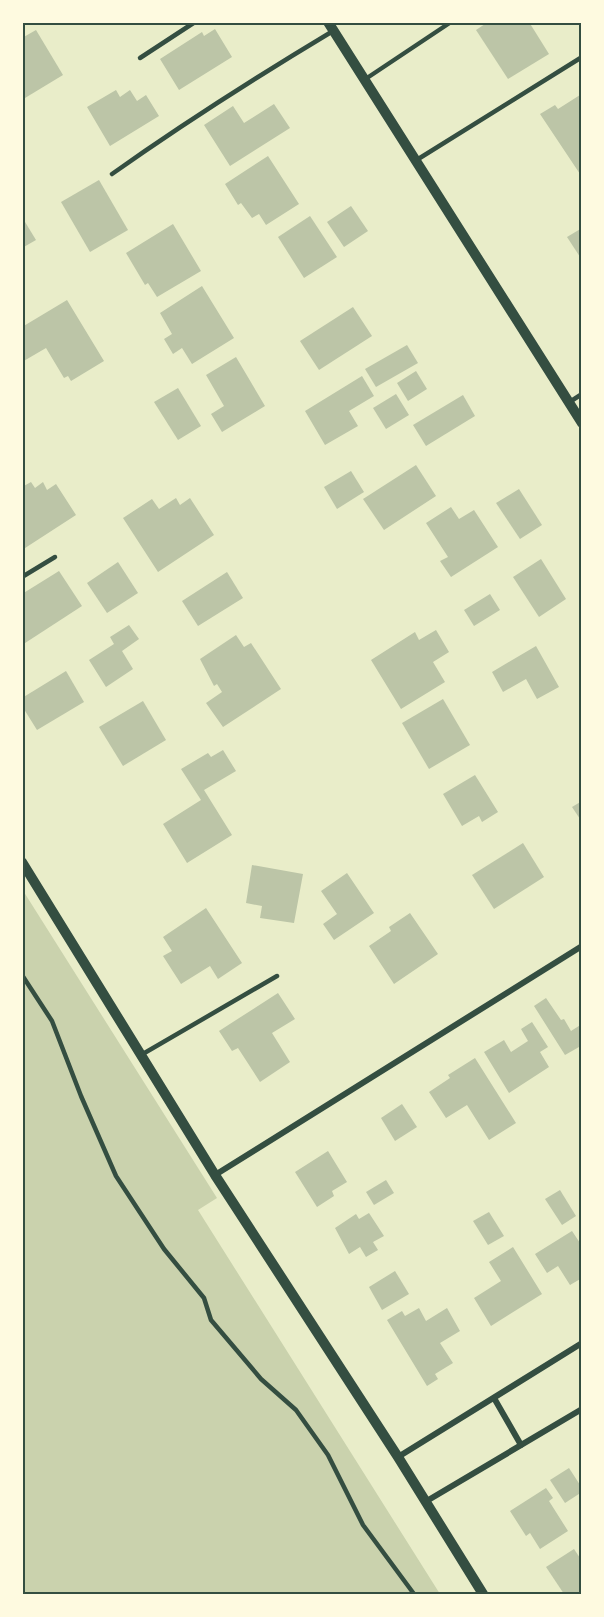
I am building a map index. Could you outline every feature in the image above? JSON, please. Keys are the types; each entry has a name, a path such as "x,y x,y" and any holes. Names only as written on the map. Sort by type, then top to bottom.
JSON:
{"street":[{"path":"331,27 582,423"},
{"path":"22,862 215,1175 398,1457 483,1594"},
{"path":"215,1175 582,946"},
{"path":"398,1457 582,1343"},
{"path":"494,1398 521,1445"},
{"path":"425,1502 582,1409"}],"lane":[{"path":"140,58 195,22"},
{"path":"364,80 452,22"},
{"path":"112,174 331,27"},
{"path":"415,161 582,57"},
{"path":"568,403 582,394"},
{"path":"22,577 55,557"},
{"path":"22,975 52,1021 81,1096 116,1176 164,1249 204,1298 210,1320 261,1379 296,1410 328,1455 363,1525 414,1594"},
{"path":"141,1055 277,976"}],"green space":[{"path":"22,889 217,1198 198,1210 440,1594 23,1594"}],"building":[{"path":"488,22 529,22 549,54 508,79 476,30"},
{"path":"215,29 232,57 179,90 160,59 202,32 204,36"},
{"path":"36,30 63,75 25,98 22,94 22,38"},
{"path":"116,90 120,97 130,90 137,101 146,95 159,116 110,146 87,107"},
{"path":"580,95 582,96 582,177 540,114 555,105 558,109"},
{"path":"274,104 290,128 230,166 204,125 233,106 244,123"},
{"path":"268,156 299,204 266,225 259,214 252,218 241,203 238,205 225,184"},
{"path":"99,180 128,230 90,252 61,202"},
{"path":"351,206 368,231 344,247 327,222"},
{"path":"310,216 337,257 304,278 278,237"},
{"path":"22,217 36,240 22,248"},
{"path":"173,224 201,271 157,297 148,283 145,285 126,253"},
{"path":"582,228 582,260 567,237"},
{"path":"202,286 234,338 192,364 182,348 173,354 164,339 172,334 160,313"},
{"path":"67,300 104,361 71,381 68,376 64,378 46,348 22,362 22,327"},
{"path":"353,307 372,336 319,370 300,341"},
{"path":"407,345 418,363 376,387 365,369"},
{"path":"236,357 265,406 222,432 211,414 224,406 206,375"},
{"path":"416,371 427,389 408,401 397,383"},
{"path":"362,376 374,396 349,411 358,426 325,445 305,411"},
{"path":"178,388 201,426 178,440 154,402"},
{"path":"396,394 409,415 386,429 373,408"},
{"path":"463,395 475,416 426,446 413,425"},
{"path":"416,465 436,496 384,530 363,499"},
{"path":"351,471 364,492 337,509 324,487"},
{"path":"31,482 35,488 43,482 47,490 56,484 76,515 22,550 22,487"},
{"path":"519,489 542,525 520,539 496,503"},
{"path":"176,498 180,505 190,498 214,535 158,572 123,518 152,499 159,509"},
{"path":"451,507 459,519 474,510 498,547 451,577 440,561 448,557 426,523"},
{"path":"541,559 566,599 539,617 513,577"},
{"path":"118,562 138,593 107,613 87,583"},
{"path":"59,571 82,606 22,645 22,594"},
{"path":"227,572 243,598 198,626 182,601"},
{"path":"490,594 500,610 474,626 464,610"},
{"path":"129,625 139,639 122,651 133,669 106,687 89,660 114,644 110,637"},
{"path":"436,630 449,652 433,662 445,682 401,709 371,660 415,632 419,640"},
{"path":"236,635 244,647 251,643 281,689 223,727 206,703 222,692 217,684 214,686 200,659"},
{"path":"536,646 559,687 537,699 526,679 503,692 492,672"},
{"path":"66,671 84,702 37,730 22,706 22,698"},
{"path":"443,699 470,745 429,769 402,723"},
{"path":"143,701 166,740 123,766 99,727"},
{"path":"223,750 236,771 204,790 232,835 187,863 163,824 201,800 181,769 208,753 211,757"},
{"path":"475,775 498,812 482,822 479,816 462,826 443,794"},
{"path":"582,801 582,822 572,807"},
{"path":"523,843 544,877 494,909 472,875"},
{"path":"252,865 303,874 294,923 260,918 262,906 246,903"},
{"path":"347,873 374,913 334,940 323,924 337,914 321,891"},
{"path":"206,908 242,963 218,979 210,966 181,984 163,956 172,951 163,937"},
{"path":"410,913 438,954 394,984 369,946 391,931 389,927"},
{"path":"278,993 295,1019 272,1033 290,1062 260,1082 238,1048 232,1051 219,1031"},
{"path":"546,998 571,1031 582,1024 582,1051 579,1047 565,1055 534,1006"},
{"path":"532,1022 548,1047 540,1052 549,1067 509,1093 484,1052 504,1040 511,1052 528,1041 521,1029"},
{"path":"475,1058 516,1123 489,1140 467,1105 446,1118 429,1092 450,1078 448,1075"},
{"path":"402,1104 417,1127 395,1141 381,1118"},
{"path":"328,1151 347,1182 332,1191 334,1196 317,1207 295,1172"},
{"path":"386,1180 394,1193 374,1205 366,1192"},
{"path":"560,1190 576,1216 562,1225 545,1199"},
{"path":"489,1212 504,1236 488,1245 473,1221"},
{"path":"369,1213 384,1236 373,1242 378,1250 366,1257 360,1247 349,1254 335,1228 356,1214 359,1219"},
{"path":"572,1231 582,1246 582,1278 570,1285 558,1266 547,1273 535,1254"},
{"path":"513,1247 542,1294 491,1326 474,1298 501,1281 489,1262"},
{"path":"395,1271 409,1294 382,1310 369,1287"},
{"path":"419,1308 426,1321 447,1308 460,1331 440,1343 453,1363 435,1374 438,1379 427,1386 387,1320 402,1311 405,1316"},
{"path":"569,1468 582,1488 582,1492 565,1503 550,1480"},
{"path":"546,1488 553,1498 549,1501 568,1531 540,1549 530,1533 526,1536 510,1511"},
{"path":"574,1549 582,1561 582,1594 564,1594 546,1567"}]}
